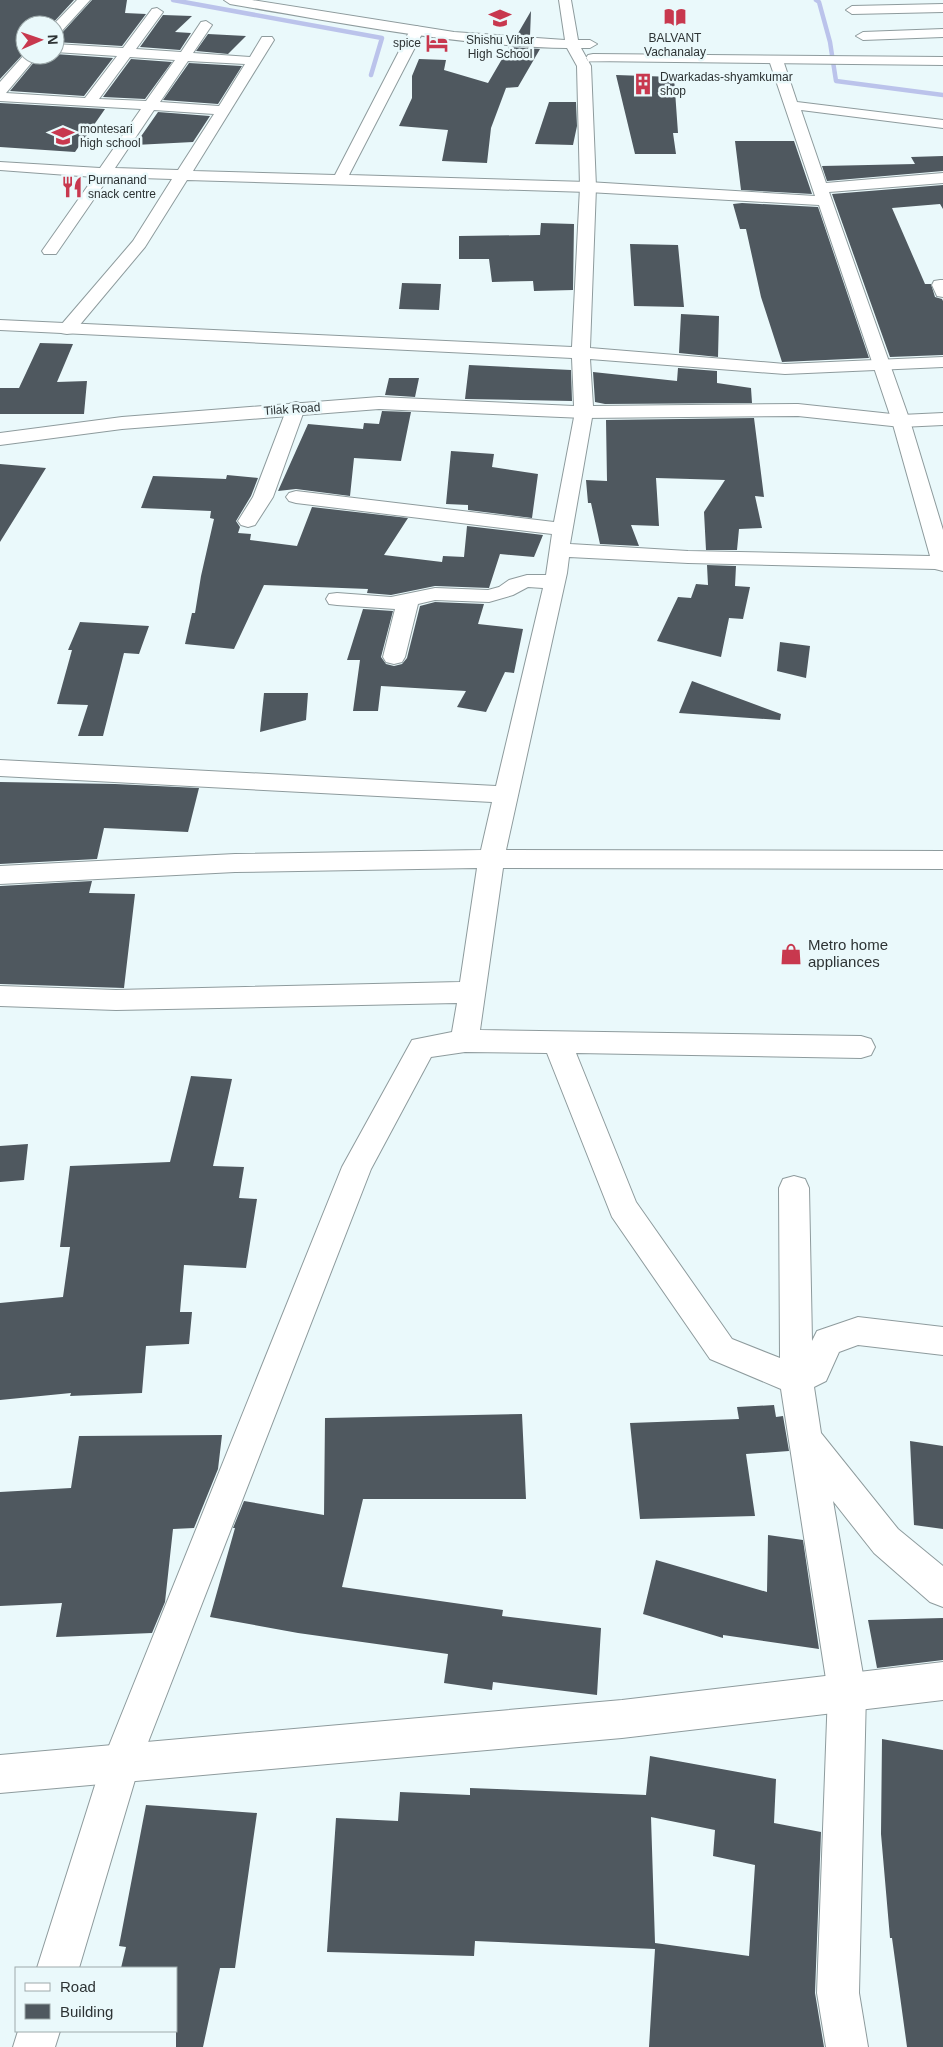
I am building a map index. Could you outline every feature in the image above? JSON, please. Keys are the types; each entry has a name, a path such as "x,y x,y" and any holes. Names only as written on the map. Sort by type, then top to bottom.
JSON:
{"street":[{"path":"65,20 84,0"},
{"path":"230,0 504,42 571,39 589,34 591,44 588,62 588,187 581,353 584,412 555,582 491,860 465,1041"},
{"path":"270,0 477,30 571,39"},
{"path":"565,0 571,39 578,58 588,62 943,61"},
{"path":"855,18 943,8"},
{"path":"89,102 157,12"},
{"path":"855,18 943,33"},
{"path":"854,60 855,18"},
{"path":"50,251 206,25"},
{"path":"340,179 417,30"},
{"path":"67,329 140,244 181,175 267,40"},
{"path":"65,49 254,61"},
{"path":"296,497 688,557 943,564 882,363 776,60"},
{"path":"0,91 22,65"},
{"path":"0,97 222,110"},
{"path":"792,105 943,124"},
{"path":"0,166 104,173 823,194 943,178"},
{"path":"943,285 940,285 943,292"},
{"path":"0,325 581,353 791,389 901,421 943,418"},
{"path":"791,389 882,363 943,362"},
{"name":"Tilak Road","path":"0,440 122,423 296,408 378,403 584,412 791,389"},
{"path":"248,521 263,497 296,408"},
{"path":"337,599 391,603 436,594 489,596 506,592 516,584 527,581 555,582"},
{"path":"394,657 408,600"},
{"path":"0,768 505,795"},
{"path":"0,875 128,867 491,860 943,860"},
{"path":"0,996 116,1000 472,992"},
{"path":"58,1967 121,1763 358,1167 422,1048 465,1041 861,1047"},
{"path":"557,1042 623,1208 721,1349 796,1380 814,1371 828,1341 858,1331 943,1341"},
{"path":"794,1188 796,1380 847,1692 838,1993 847,2047"},
{"path":"806,1440 886,1541 943,1589"},
{"path":"0,1774 622,1719 943,1681"},
{"path":"34,2047 39,2032"}],"building":[{"path":"0,0 74,0 60,15 15,15 15,63 0,79"},
{"path":"92,0 127,0 125,13 146,14 122,46 65,43 65,30"},
{"path":"531,11 530,36 517,35"},
{"path":"163,15 192,16 175,32 191,33 180,50 140,47"},
{"path":"208,34 246,36 228,54 196,51"},
{"path":"509,47 540,49 518,87 505,88 491,128 487,163 442,161 448,130 399,126 412,98 412,76 419,59 446,60 444,70 488,83"},
{"path":"65,55 113,58 84,96 10,91 32,65 65,65"},
{"path":"131,59 172,62 145,99 103,97"},
{"path":"189,63 242,66 218,104 163,100"},
{"path":"616,75 674,77 678,133 673,133 676,154 635,154"},
{"path":"549,102 576,102 577,126 573,145 535,144"},
{"path":"0,103 105,109 75,152 0,147"},
{"path":"158,112 210,116 193,142 135,145"},
{"path":"735,141 794,141 812,194 741,190"},
{"path":"943,156 943,171 827,181 822,166 915,164 911,157"},
{"path":"943,185 943,209 940,204 892,208 925,284 931,284 935,297 943,301 943,355 890,357 832,194"},
{"path":"733,204 818,207 869,358 782,362 761,297 746,229 740,229"},
{"path":"541,223 574,224 573,290 534,291 533,281 492,282 489,259 459,259 459,236 540,235"},
{"path":"630,244 678,245 684,307 634,306"},
{"path":"402,283 441,284 439,310 399,309"},
{"path":"681,314 719,316 718,357 679,353"},
{"path":"40,343 73,344 57,382 87,381 84,414 0,414 0,388 19,388"},
{"path":"469,365 571,370 572,401 465,399"},
{"path":"678,368 717,371 717,383 751,388 752,403 605,404 595,402 593,372 677,381"},
{"path":"389,378 419,378 415,397 385,395"},
{"path":"382,411 411,412 401,461 354,458 350,496 296,489 278,491 308,424 363,429 364,423 379,424"},
{"path":"754,418 764,497 755,496 762,528 739,529 737,550 706,550 704,512 725,480 656,478 659,526 631,525 639,546 600,544 591,503 588,503 586,480 607,481 606,420"},
{"path":"451,451 494,454 492,467 538,474 532,518 468,510 468,505 446,504"},
{"path":"0,464 46,468 0,542"},
{"path":"227,475 258,478 251,496 236,521 240,527 238,533 251,534 250,540 297,546 312,507 408,518 384,555 442,562 443,556 464,557 467,526 543,535 534,557 500,554 489,588 435,586 391,595 367,593 368,589 264,585 234,649 185,644 192,613 195,613 214,519 210,518 211,511 141,508 153,476 226,479"},
{"path":"707,565 736,566 735,586 750,587 743,619 729,618 721,657 657,641 678,597 691,598 696,584 708,585"},
{"path":"435,602 484,604 478,624 523,629 514,673 505,672 486,712 457,707 466,691 381,686 378,711 353,711 360,660 347,660 363,609 393,611 381,657 386,664 394,666 402,664 407,658 420,606"},
{"path":"80,622 149,626 139,654 124,653 103,736 78,736 88,705 57,704 72,650 68,650"},
{"path":"780,642 810,646 806,678 777,671"},
{"path":"692,681 781,714 780,720 679,713"},
{"path":"264,693 308,693 306,720 260,732"},
{"path":"0,782 199,788 188,832 104,828 97,859 0,864"},
{"path":"92,881 89,893 135,894 124,988 0,984 0,886"},
{"path":"191,1076 232,1079 213,1166 244,1167 239,1198 257,1199 246,1268 184,1265 180,1312 192,1312 189,1344 146,1346 142,1393 70,1396 71,1393 0,1400 0,1303 63,1297 70,1247 60,1247 70,1166 170,1162"},
{"path":"28,1144 24,1180 0,1182 0,1146"},
{"path":"774,1405 776,1417 783,1416 789,1451 746,1454 755,1516 640,1519 630,1423 739,1419 737,1407"},
{"path":"522,1414 526,1499 363,1499 342,1587 503,1610 502,1616 601,1628 597,1695 493,1682 492,1690 444,1683 448,1654 298,1633 210,1617 235,1528 233,1528 244,1501 324,1515 325,1418"},
{"path":"222,1435 218,1469 194,1528 173,1529 165,1602 152,1633 56,1637 62,1603 0,1606 0,1492 71,1488 79,1436"},
{"path":"910,1441 943,1446 943,1529 914,1525"},
{"path":"768,1535 803,1540 819,1649 723,1635 723,1638 643,1614 656,1560 767,1592"},
{"path":"943,1618 943,1660 877,1668 868,1620"},
{"path":"882,1739 943,1750 943,2047 907,2047 892,1938 890,1938 881,1834"},
{"path":"650,1756 776,1779 774,1823 821,1832 815,1993 824,2047 649,2047 655,1949 475,1941 474,1956 327,1952 336,1818 398,1821 400,1792 470,1795 470,1788 646,1795","holes":["651,1817 715,1830 713,1856 755,1865 749,1956 655,1943"]},
{"path":"146,1805 257,1813 235,1968 220,1968 203,2047 176,2047 176,2032 178,2032 178,1967 121,1967 126,1947 119,1946"}],"waterway":[{"path":"173,0 382,38 371,75"},
{"path":"816,0 819,2 830,42 836,81 943,95"}],"place":[{"name":"BALVANT Vachanalay","path":"675,17"},
{"name":"Shishu Vihar High School","path":"500,18"},
{"name":"spice","path":"437,43"},
{"name":"Dwarkadas-shyamkumar shop","path":"643,84"},
{"name":"montesari high school","path":"63,136"},
{"name":"Purnanand snack centre","path":"72,187"},
{"name":"Metro home appliances","path":"791,954"}]}
